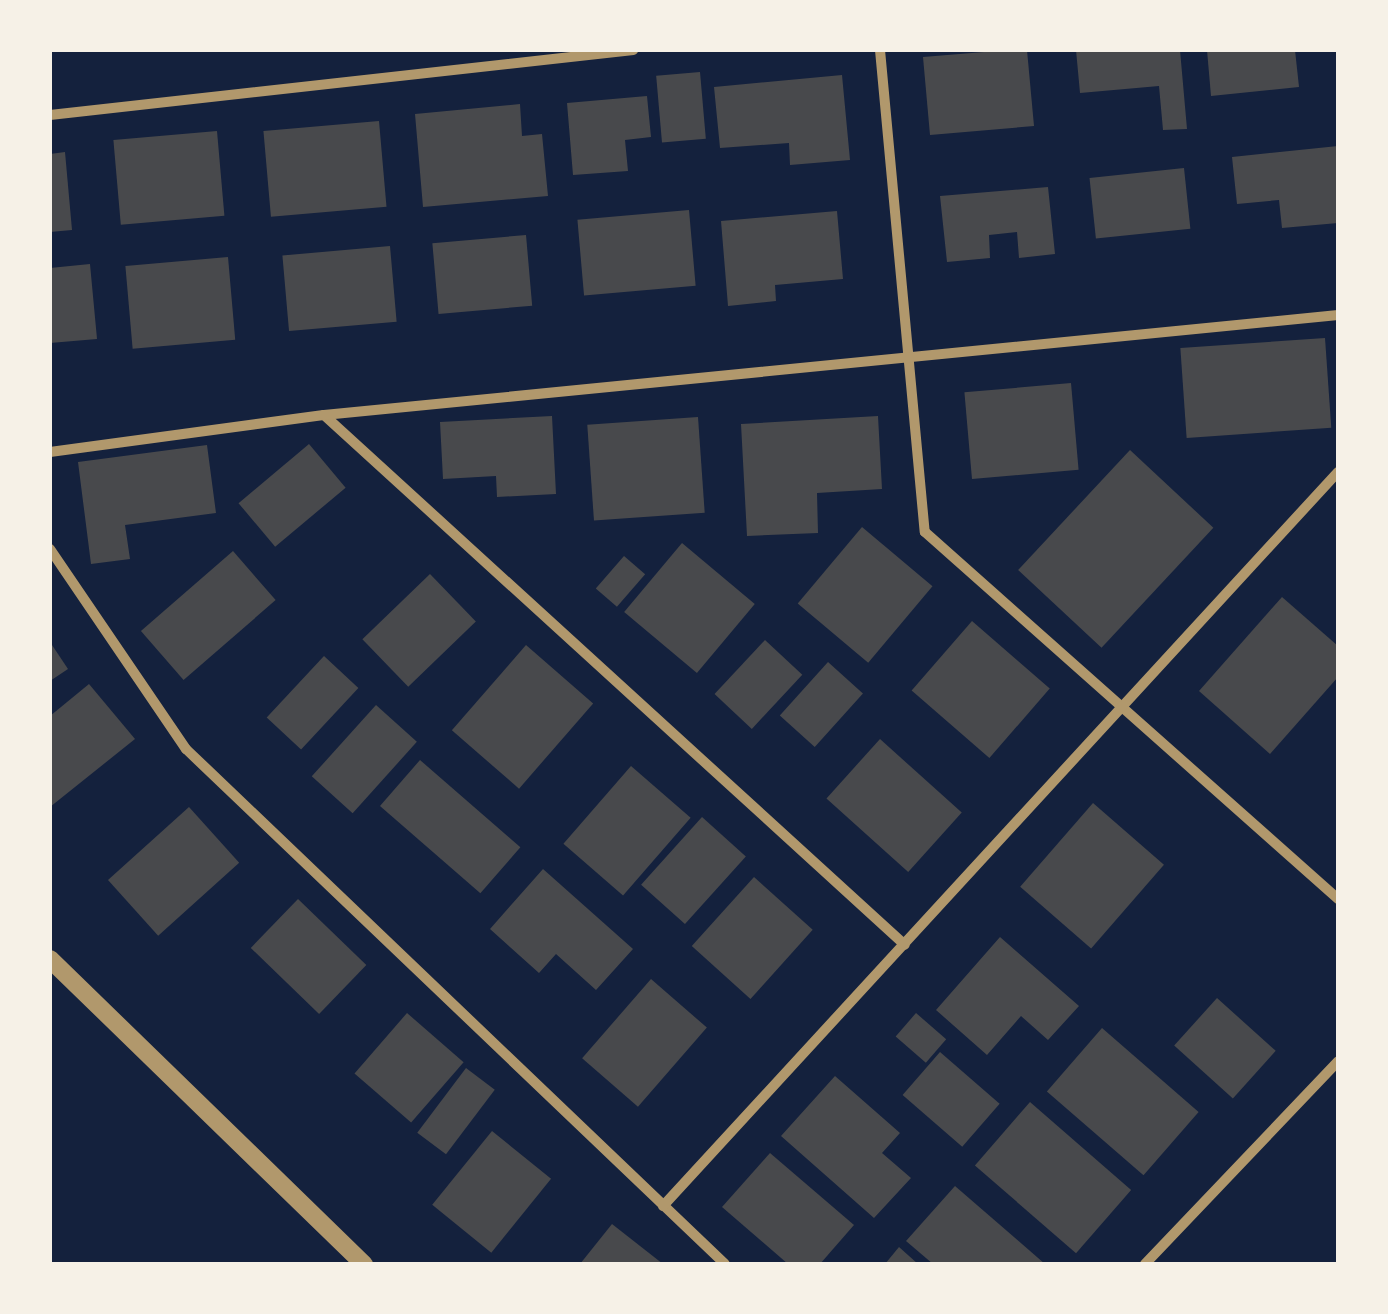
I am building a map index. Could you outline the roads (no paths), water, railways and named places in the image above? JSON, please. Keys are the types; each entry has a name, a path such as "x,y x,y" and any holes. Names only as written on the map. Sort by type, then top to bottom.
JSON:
{"street":[{"path":"50,115 633,50"},
{"path":"880,50 912,356 925,532 1126,706 1338,899"},
{"path":"50,452 324,415 1338,315"},
{"path":"324,415 905,945"},
{"path":"663,1206 1338,472"},
{"path":"50,548 186,750 725,1264"},
{"path":"50,958 364,1264"},
{"path":"1145,1264 1338,1061"}]}
